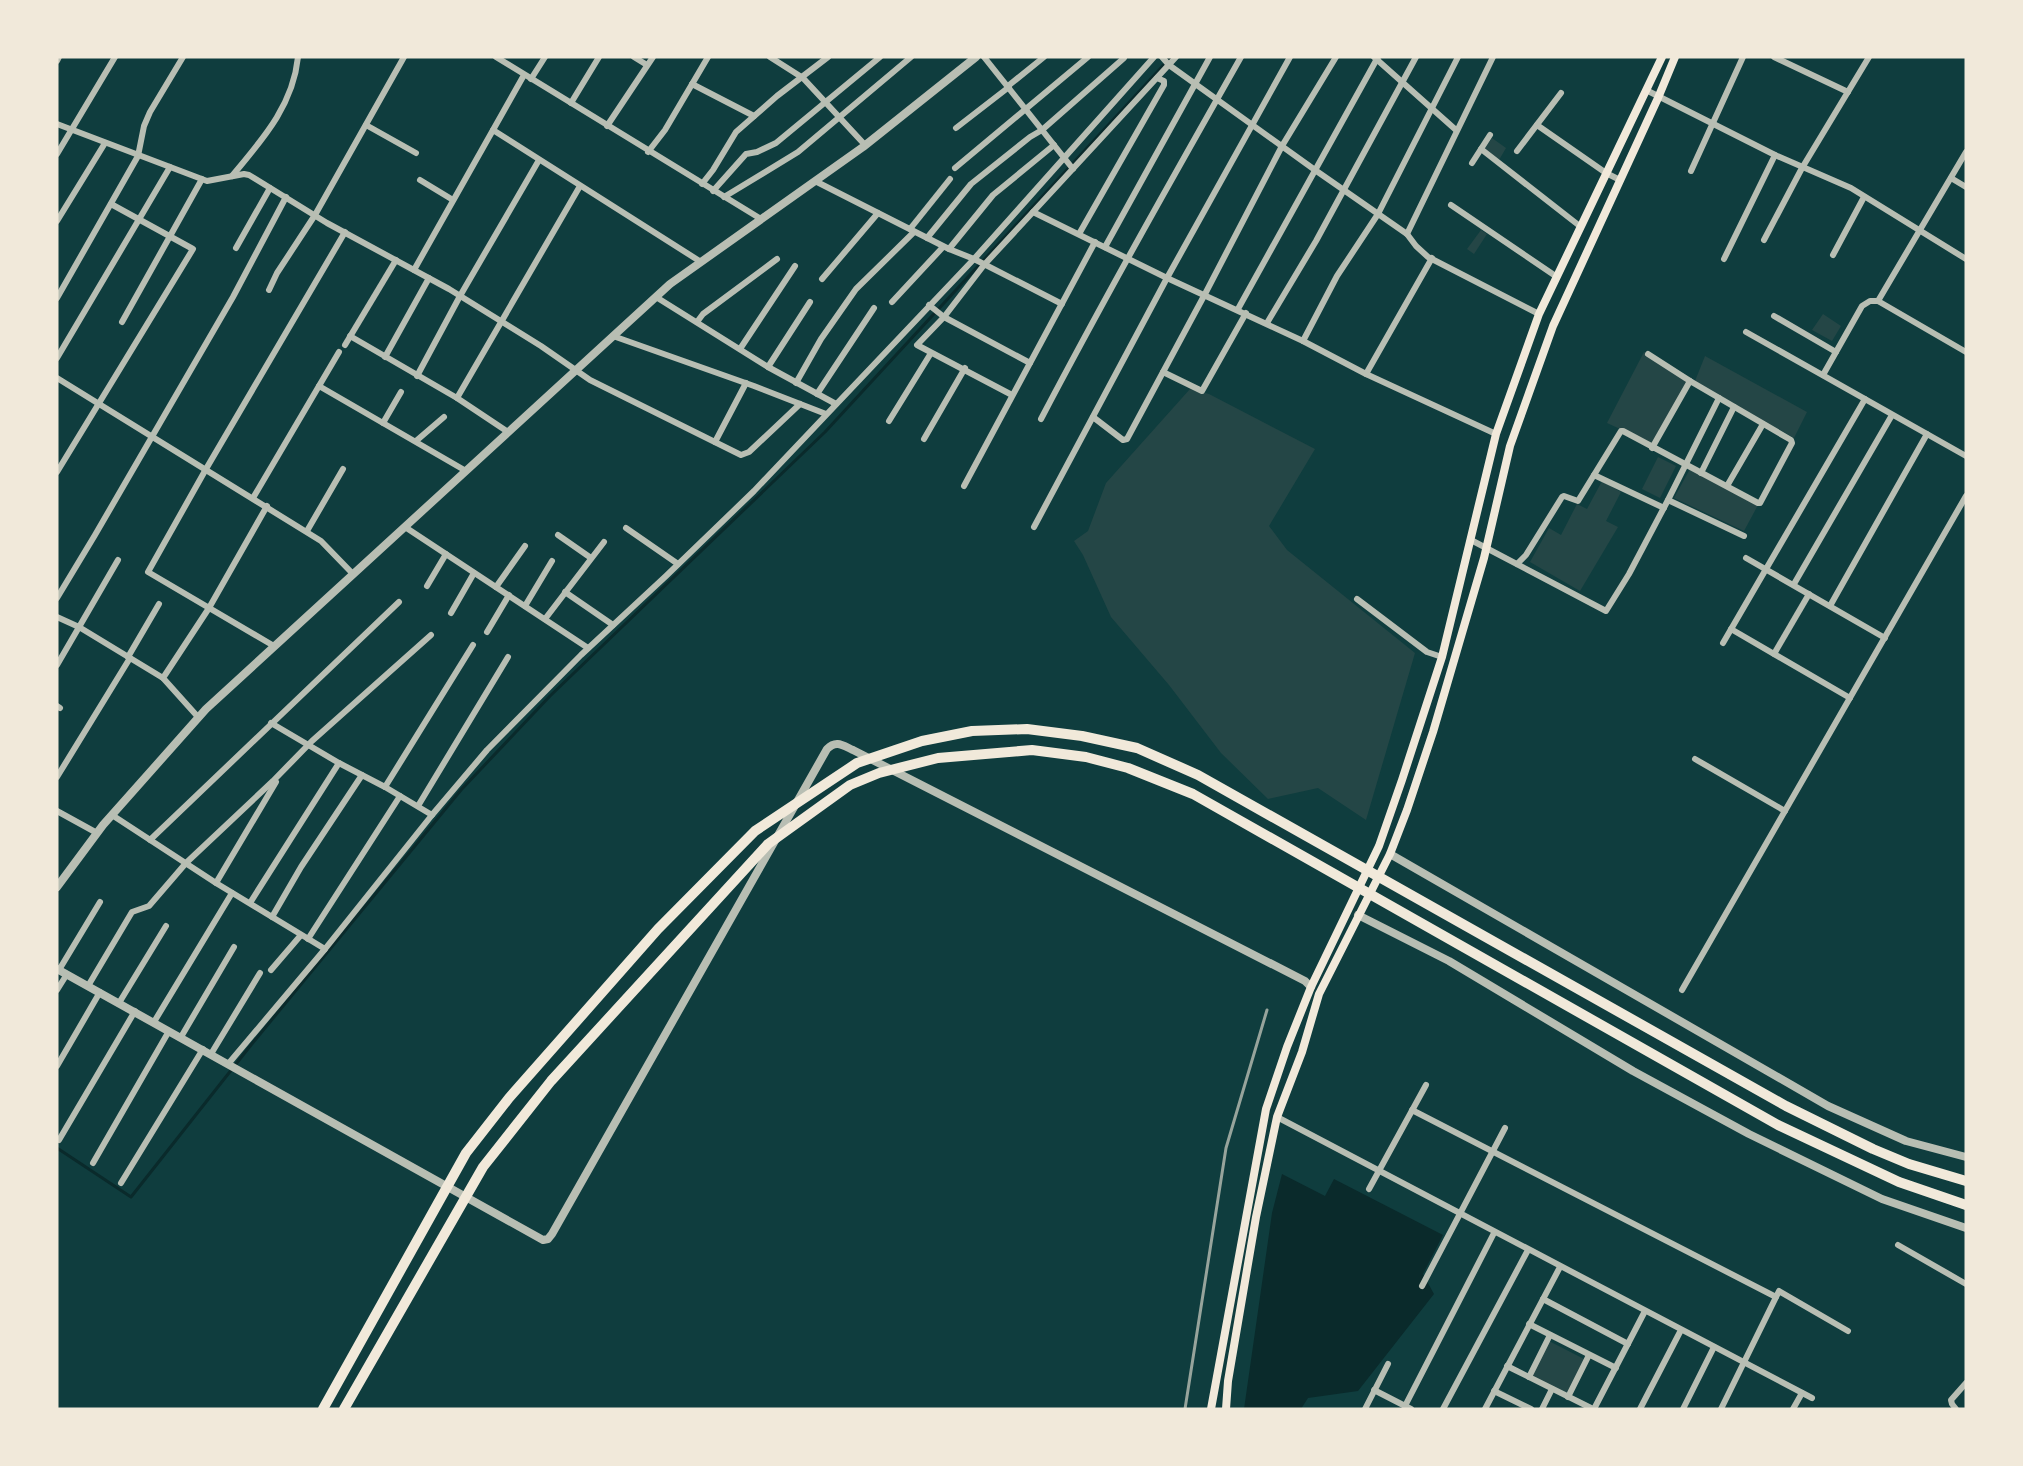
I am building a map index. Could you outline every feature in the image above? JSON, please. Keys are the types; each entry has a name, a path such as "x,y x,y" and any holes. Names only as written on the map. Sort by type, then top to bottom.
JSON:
{"highway":[{"path":"323,1409 466,1153 509,1098 658,929 755,831 857,763 922,741 972,731 1027,729 1082,736 1137,748 1198,775 1786,1106 1900,1160 1966,1181"},
{"path":"344,1409 483,1167 551,1081 735,877 768,844 850,785 879,773 938,758 1032,750 1086,757 1128,768 1193,795 1778,1125 1899,1182 1966,1205"}],"main road":[{"path":"1211,1409 1266,1109 1309,985 1379,846 1402,780 1442,657 1496,434 1539,314 1662,57"},
{"path":"1226,1409 1228,1381 1256,1217 1276,1118 1302,1052 1319,994 1390,854 1407,810 1433,732 1487,547 1510,446 1552,326 1675,57"}],"street":[{"path":"57,61 59,57"},
{"path":"57,154 115,57"},
{"path":"57,298 138,156 144,126 150,112 183,57"},
{"path":"232,177 276,122 297,72 298,57"},
{"path":"269,290 277,273 315,215 404,57"},
{"path":"531,79 545,57"},
{"path":"571,103 599,57"},
{"path":"634,57 647,65"},
{"path":"607,126 653,57"},
{"path":"648,152 708,57"},
{"path":"770,57 803,78 865,145"},
{"path":"702,184 736,132 777,96 828,57"},
{"path":"713,191 746,154 757,152 776,143 880,57"},
{"path":"724,197 798,152 911,57"},
{"path":"57,887 97,833 198,717 670,284 865,145 976,57"},
{"path":"984,57 1072,168"},
{"path":"956,128 1044,57"},
{"path":"954,168 1088,57"},
{"path":"234,1066 432,814 513,723 754,490 836,404 936,311 1154,57"},
{"path":"1162,57 1315,171 1407,234 1416,246 1432,258 1539,314"},
{"path":"1012,394 917,345 936,311 980,262 1033,212 1176,57"},
{"path":"1105,247 1210,57"},
{"path":"1041,419 1102,302 1129,259 1241,57"},
{"path":"1034,527 1167,278 1290,57"},
{"path":"1093,417 1126,440 1281,146 1336,57"},
{"path":"1267,323 1416,57"},
{"path":"1303,341 1337,276 1378,214 1458,57"},
{"path":"1407,234 1493,57"},
{"path":"1691,171 1743,57"},
{"path":"1774,57 1848,92"},
{"path":"1764,240 1802,168 1869,57"},
{"path":"498,58 648,152 761,219"},
{"path":"927,238 972,184 1042,130 1124,58"},
{"path":"1238,309 1377,58 1456,130"},
{"path":"414,270 524,75"},
{"path":"1079,234 1164,85 1164,81 1157,78"},
{"path":"692,84 754,116"},
{"path":"1646,90 1802,168 1851,188 1966,259"},
{"path":"1517,151 1561,93"},
{"path":"57,124 202,179 213,181 244,174 249,175 315,215 460,296 590,380 741,455 745,455 800,404"},
{"path":"366,125 416,153"},
{"path":"1537,125 1606,173 1620,180"},
{"path":"493,130 701,262"},
{"path":"1472,163 1490,135"},
{"path":"57,221 105,143"},
{"path":"892,302 946,248 993,195 1054,145"},
{"path":"1481,149 1581,227"},
{"path":"1878,301 1966,152"},
{"path":"1724,260 1775,155"},
{"path":"417,376 460,296 539,160"},
{"path":"57,358 170,167"},
{"path":"1951,178 1966,187"},
{"path":"122,322 202,179"},
{"path":"795,383 821,339 856,289 912,231 950,179"},
{"path":"420,180 453,200"},
{"path":"815,181 1062,304"},
{"path":"457,398 580,186"},
{"path":"236,248 270,188"},
{"path":"1833,255 1864,196"},
{"path":"57,598 233,297 286,197"},
{"path":"57,472 193,249 111,204"},
{"path":"1451,205 1557,277"},
{"path":"1033,212 1167,278 1267,323 1366,374 1496,434"},
{"path":"822,279 878,213"},
{"path":"274,646 148,573 206,469 345,232"},
{"path":"964,486 1095,242"},
{"path":"1366,374 1432,258"},
{"path":"697,322 703,314 777,259"},
{"path":"345,345 396,260"},
{"path":"740,350 795,266"},
{"path":"385,357 429,279"},
{"path":"656,297 768,367 836,404"},
{"path":"1823,375 1862,306 1870,301 1878,301 1966,352"},
{"path":"768,367 810,302"},
{"path":"817,394 874,308"},
{"path":"936,311 1030,363"},
{"path":"1163,372 1202,391 1246,314"},
{"path":"1774,316 1836,352"},
{"path":"1746,332 1966,456"},
{"path":"350,336 457,398 508,432"},
{"path":"613,336 826,414"},
{"path":"253,498 339,352"},
{"path":"889,421 931,353"},
{"path":"1517,564 1527,553 1562,498 1564,496 1578,501 1621,431 1762,502 1792,443 1791,440 1648,354"},
{"path":"924,439 965,368"},
{"path":"57,378 307,531 321,541 353,574"},
{"path":"1652,448 1690,381"},
{"path":"715,442 746,383"},
{"path":"319,386 466,471"},
{"path":"383,423 401,392"},
{"path":"1471,540 1606,611 1629,574 1719,398"},
{"path":"1723,643 1865,399"},
{"path":"1701,473 1734,407"},
{"path":"1794,584 1892,415"},
{"path":"416,441 444,417"},
{"path":"1727,486 1763,424"},
{"path":"1830,606 1927,434"},
{"path":"307,531 343,469"},
{"path":"1594,475 1664,508"},
{"path":"1682,990 1966,496"},
{"path":"1668,500 1744,536"},
{"path":"163,678 208,608 267,506"},
{"path":"405,527 588,648"},
{"path":"626,528 678,564"},
{"path":"558,536 591,558"},
{"path":"545,619 604,542"},
{"path":"496,587 525,546"},
{"path":"427,586 446,554"},
{"path":"1746,558 1885,638"},
{"path":"57,665 118,560"},
{"path":"525,606 552,561"},
{"path":"451,613 474,573"},
{"path":"565,592 613,625"},
{"path":"1774,654 1809,594"},
{"path":"487,632 509,595"},
{"path":"1357,599 1427,652 1442,657"},
{"path":"150,840 399,602"},
{"path":"57,777 159,604"},
{"path":"57,617 79,627 163,678 198,717"},
{"path":"1731,629 1850,698"},
{"path":"88,986 132,912 149,906 186,863 308,746 431,635"},
{"path":"385,787 473,645"},
{"path":"418,806 508,657"},
{"path":"271,723 308,746 432,814"},
{"path":"100,902 58,969 543,1240 548,1239 826,750 832,744 838,743 1309,985"},
{"path":"1695,759 1785,811"},
{"path":"250,903 339,763"},
{"path":"216,883 282,772"},
{"path":"272,917 301,867 362,775"},
{"path":"308,939 400,796"},
{"path":"57,811 97,833"},
{"path":"112,815 325,950"},
{"path":"1390,854 1828,1106 1906,1141 1966,1157"},
{"path":"154,1022 232,893"},
{"path":"1358,915 1449,961 1633,1071 1749,1134 1882,1199 1966,1228"},
{"path":"119,1003 166,926"},
{"path":"271,970 301,935"},
{"path":"181,1037 234,947"},
{"path":"211,1053 260,973"},
{"path":"57,990 67,974"},
{"path":"57,1066 100,993"},
{"path":"58,1140 135,1011"},
{"path":"93,1163 169,1030"},
{"path":"121,1183 203,1049"},
{"path":"1369,1189 1426,1085"},
{"path":"1412,1110 1776,1297"},
{"path":"1276,1118 1812,1398"},
{"path":"1422,1286 1505,1128"},
{"path":"1374,1390 1408,1408 1494,1233"},
{"path":"1898,1245 1966,1284"},
{"path":"1443,1409 1528,1250"},
{"path":"1485,1409 1560,1267"},
{"path":"1721,1409 1779,1291 1848,1331"},
{"path":"1542,1299 1628,1344"},
{"path":"1507,1366 1594,1409 1645,1311"},
{"path":"1529,1324 1616,1368"},
{"path":"1640,1409 1681,1330"},
{"path":"1529,1377 1550,1335"},
{"path":"1683,1409 1714,1347"},
{"path":"1568,1397 1589,1355"},
{"path":"1365,1409 1388,1364"},
{"path":"1956,1409 1951,1400 1966,1383"},
{"path":"1542,1409 1552,1389"},
{"path":"1494,1391 1531,1409"},
{"path":"1793,1409 1802,1393"}],"shaded area":[{"path":"1492,138 1506,148 1499,160 1484,150"},
{"path":"1481,230 1487,234 1474,254 1467,249"},
{"path":"1823,314 1841,326 1832,341 1812,330"},
{"path":"1644,352 1692,378 1655,445 1607,423"},
{"path":"1705,356 1807,412 1794,438 1695,381"},
{"path":"1190,389 1209,394 1315,449 1269,526 1287,550 1415,653 1366,820 1318,788 1268,799 1221,753 1169,685 1111,617 1083,555 1074,541 1088,531 1106,483"},
{"path":"1658,457 1676,466 1660,498 1642,489"},
{"path":"1690,469 1758,505 1744,531 1674,498"},
{"path":"1602,481 1621,492 1606,521 1618,527 1580,591 1530,562 1549,528 1561,535 1577,504 1587,509"},
{"path":"1282,1174 1325,1196 1334,1179 1443,1235 1423,1274 1434,1294 1358,1391 1308,1398 1301,1409 1244,1409 1272,1213"},
{"path":"1549,1341 1584,1359 1567,1393 1532,1376"}],"waterway":[{"path":"57,1148 131,1197 251,1045 461,790 550,696 825,432 1171,57"}],"railway":[{"path":"1185,1409 1226,1148 1267,1010"}]}
